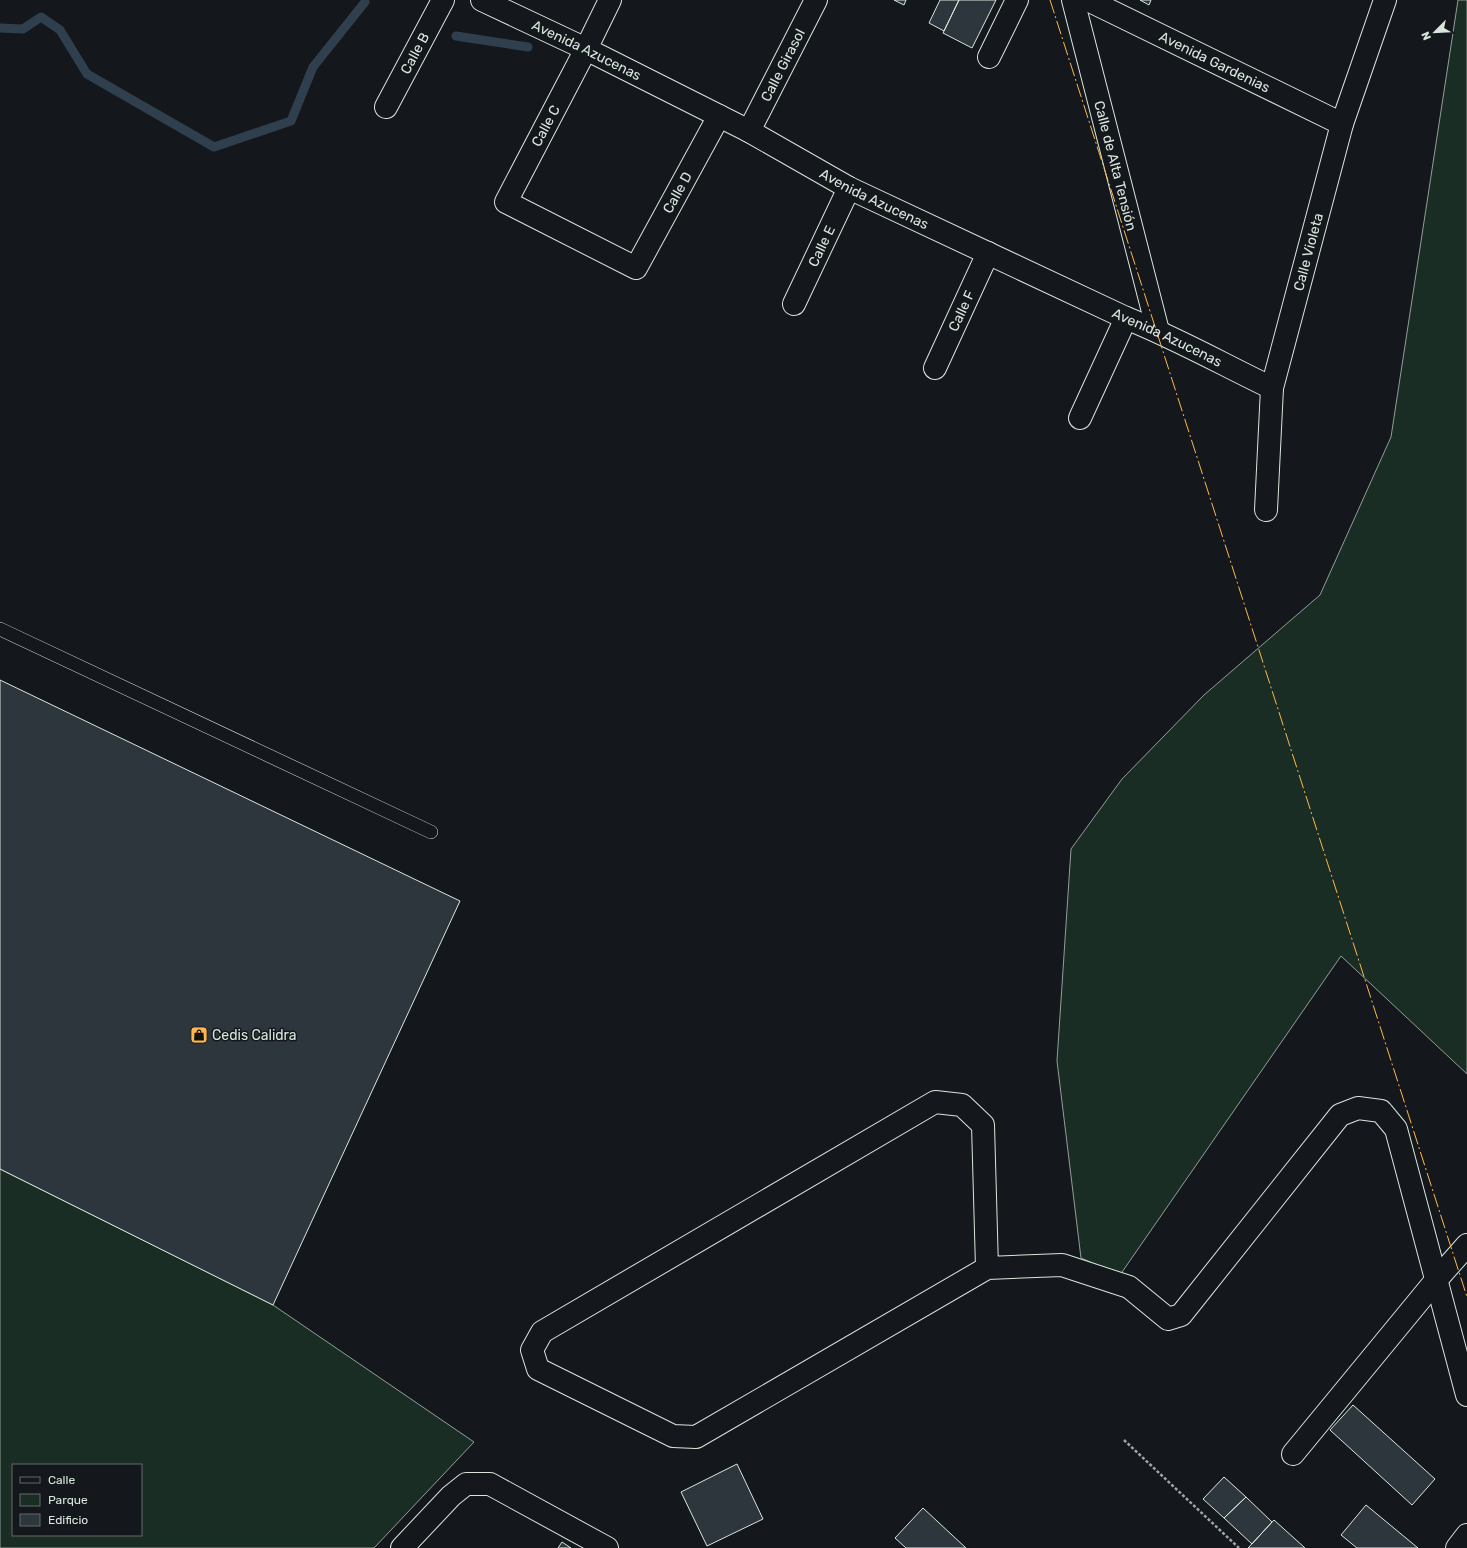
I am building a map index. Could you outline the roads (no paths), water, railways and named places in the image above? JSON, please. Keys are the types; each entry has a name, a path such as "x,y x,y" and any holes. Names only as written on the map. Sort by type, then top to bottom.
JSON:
{"street":[{"name":"Calle B","path":"386,107 443,0"},
{"name":"Avenida Azucenas","path":"482,0 586,49 749,131 849,188 1126,318 1158,331 1272,388"},
{"name":"Calle C","path":"610,0 506,202 636,268"},
{"name":"Calle Girasol","path":"749,131 816,0"},
{"path":"989,57 1017,0"},
{"name":"Calle de Alta Tensión","path":"1073,0 1158,331"},
{"name":"Avenida Gardenias","path":"1088,0 1342,124"},
{"name":"Calle Violeta","path":"1266,510 1272,388 1342,124 1385,0"},
{"name":"Calle D","path":"636,268 719,116"},
{"name":"Calle E","path":"794,304 849,188"},
{"name":"Calle F","path":"935,368 988,253"},
{"path":"1080,418 1126,318"},
{"path":"986,1268 983,1124 962,1104 935,1102 542,1332 532,1350 538,1369 673,1436 696,1437 986,1268 1062,1265 1129,1287 1168,1319 1181,1315 1340,1115 1358,1108 1381,1111 1396,1128 1467,1395"},
{"path":"1293,1454 1467,1245"},
{"path":"402,1548 451,1496 466,1484 490,1484 607,1548"},
{"path":"1457,1548 1467,1535"}],"lane":[{"path":"0,629 431,832"}],"waterway":[{"path":"0,28 23,29 41,17 60,30 87,74 214,147 291,121 313,67 365,2"},
{"path":"456,36 528,47"}],"place":[{"name":"Cedis Calidra","path":"199,1035"}]}
